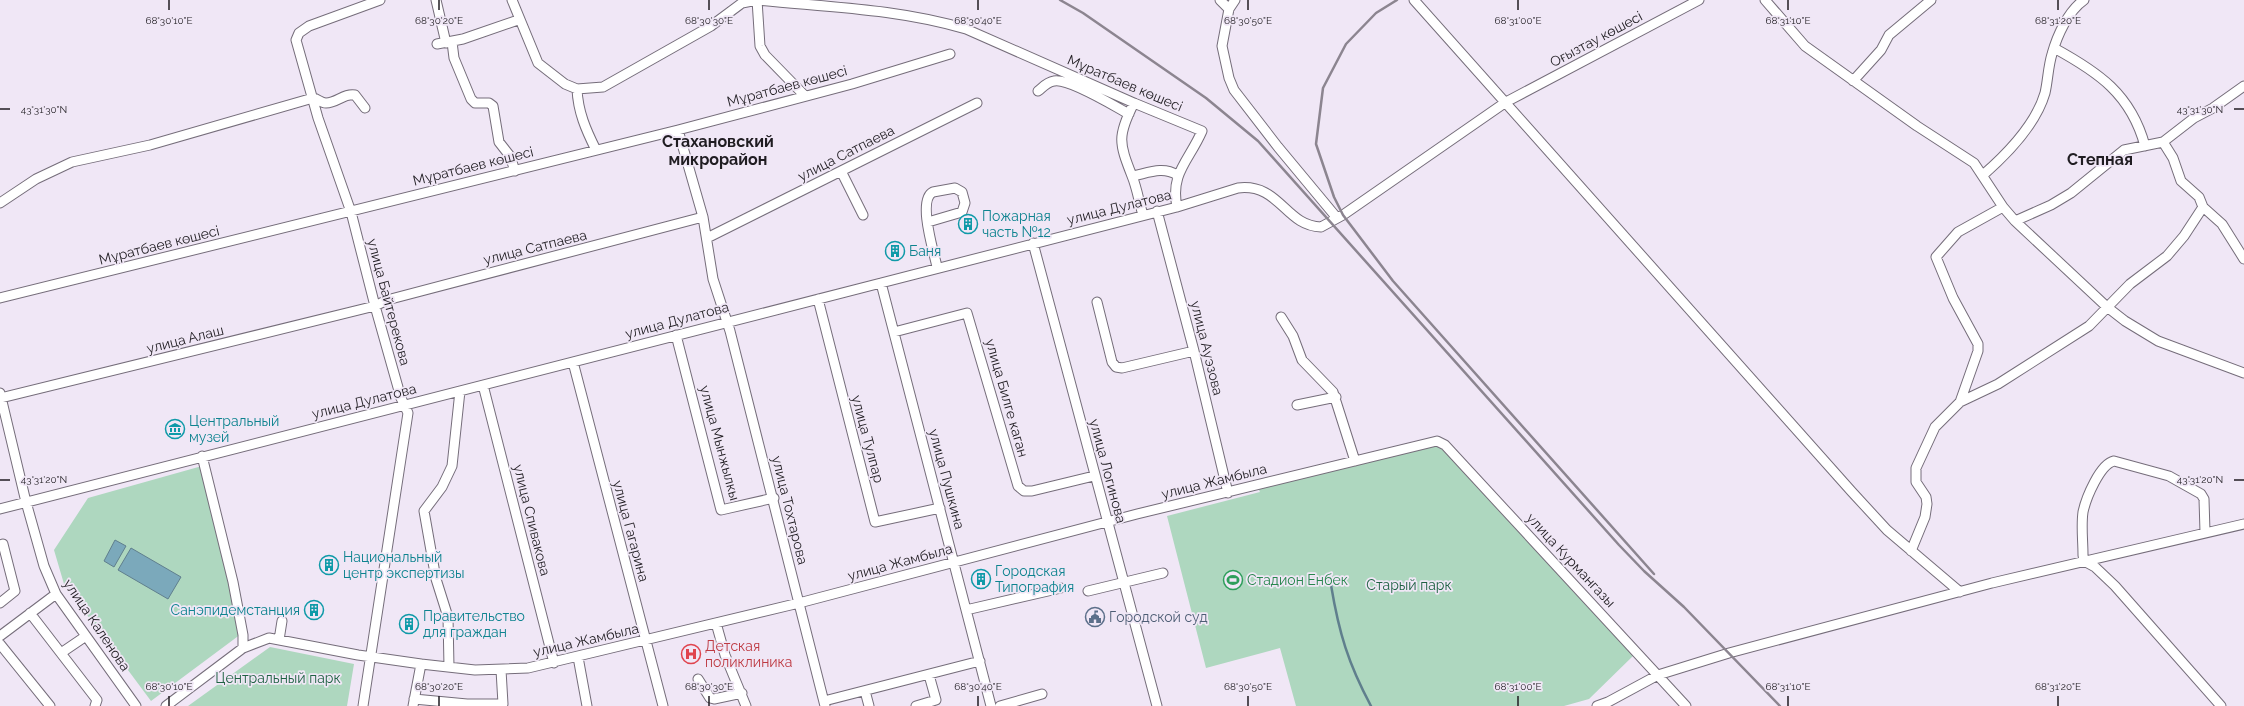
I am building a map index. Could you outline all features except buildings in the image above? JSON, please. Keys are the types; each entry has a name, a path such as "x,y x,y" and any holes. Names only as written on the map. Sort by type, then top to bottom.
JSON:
{"street":[{"name":"улица Байтерекова","path":"363,706 408,413 406,405 401,398 375,306 351,212 320,126 313,98 296,45 296,36 309,26 380,0"},
{"path":"436,0 445,43 454,58 471,99 475,103 489,103 493,106 499,142 510,156 515,171"},
{"path":"512,0 518,20 538,63 565,84 577,90 603,86 711,26 742,3 757,0 760,46 765,55 805,96"},
{"name":"Мұратбаев көшесі","path":"757,0 900,15 941,21 966,29 1134,103 1202,131 1195,148 1177,175"},
{"path":"1220,0 1229,9"},
{"path":"1235,0 1229,9 1222,46 1229,78 1234,90 1278,147 1338,218"},
{"path":"1414,0 1846,486 1887,530 1960,592"},
{"name":"Оғызтау көшесі","path":"1325,226 1506,102 1699,0"},
{"path":"1765,0 1805,46 1853,81 1974,163 2003,207 2015,221 2107,307 2125,321 2158,341 2244,373"},
{"path":"1853,81 1881,50 1889,35 1931,0"},
{"path":"1983,175 2008,153 2029,124 2045,94 2054,48 2063,25 2084,0"},
{"path":"445,43 518,20"},
{"path":"2054,48 2074,60 2121,95 2141,132 2145,146"},
{"name":"Мұратбаев көшесі","path":"0,298 678,130 805,96 950,54"},
{"path":"1038,91 1047,83 1056,80 1095,95 1129,114"},
{"path":"2015,221 2051,205 2071,193 2124,150 2163,142 2194,118 2213,108 2244,86"},
{"path":"577,90 579,111 584,127 596,150"},
{"path":"0,203 36,179 72,162 150,145 313,98 324,103 332,102 346,96 355,95 365,108"},
{"name":"улица Сатпаева","path":"707,238 977,103"},
{"path":"1134,103 1129,114 1121,147 1125,162 1132,176 1143,214"},
{"path":"678,130 703,217 707,238"},
{"path":"2163,142 2173,158 2181,181 2199,197 2203,207 2222,224 2244,259"},
{"path":"1132,176 1160,170 1167,170 1177,175 1174,192 1176,206"},
{"path":"841,171 863,214"},
{"path":"928,222 962,212 965,203 962,192 955,188 929,193 926,201 928,222 937,267"},
{"name":"улица Дулатова","path":"0,509 727,321 881,283 937,267 1176,206 1238,188 1248,188 1271,195 1301,222 1316,227 1325,226"},
{"path":"1960,402 1978,351 1978,344 1953,298 1936,257 1958,232 2003,207"},
{"path":"1911,551 1925,517 1927,504 1926,497 1915,479 1916,468 1935,427 1960,402 1998,384 2089,326 2147,270 2167,256 2184,236 2203,207"},
{"name":"улица Ауэзова","path":"1157,211 1194,351 1228,493"},
{"name":"улица Сатпаева","path":"375,306 395,298 703,217"},
{"name":"улица Тохтарова","path":"707,238 713,279 727,321 774,498 824,704"},
{"name":"улица Логинова","path":"1033,243 1094,476 1157,706"},
{"name":"улица Пушкина","path":"881,283 992,706"},
{"name":"улица Тулпар","path":"818,299 875,522 940,508"},
{"path":"1097,302 1112,362 1116,367 1122,368 1194,351"},
{"name":"улица Алаш","path":"1,395 375,306"},
{"name":"улица Билге каган","path":"894,332 967,313 1018,486 1024,491 1032,491 1094,476"},
{"path":"1281,317 1294,336 1302,360 1325,383 1336,397 1355,461"},
{"name":"улица Мынжылкы","path":"676,335 721,510 774,498"},
{"name":"улица Гагарина","path":"573,362 663,706"},
{"name":"улица Спивакова","path":"483,385 554,663"},
{"path":"449,667 448,617 436,579 424,511 442,487 452,466 460,391"},
{"name":"улица Каленова","path":"1,395 26,502 44,566 56,594 136,706"},
{"path":"1297,405 1336,397"},
{"name":"улица Жамбыла","path":"166,706 243,648 269,638 370,657 449,667 501,670 554,663 799,604 954,562 1432,442"},
{"name":"улица Курмангазы","path":"1432,442 1441,442 1445,445 1686,706"},
{"path":"202,456 233,582 243,635 243,648"},
{"path":"2084,561 2084,507 2097,478 2109,462 2169,476 2201,494 2204,499 2205,532"},
{"path":"1597,706 1608,702 1658,675 1729,653 2084,561 2205,532 2243,527"},
{"path":"0,545 3,544 4,571 15,592 0,603"},
{"path":"2084,561 2095,567 2115,586 2221,706"},
{"path":"1088,591 1162,573"},
{"path":"966,610 1061,588"},
{"path":"0,636 56,594"},
{"path":"30,613 97,700 95,706"},
{"path":"279,640 282,621"},
{"path":"716,623 725,655 742,693 746,706"},
{"path":"61,653 86,636"},
{"path":"0,644 50,706"},
{"path":"578,657 587,706"},
{"path":"824,704 865,691 980,661"},
{"path":"421,664 414,703 466,705 503,704 501,670"},
{"path":"916,706 936,700 929,675"},
{"path":"698,679 710,698 714,699 742,693"},
{"path":"865,691 869,706"},
{"path":"1000,706 1042,694"}],"green space":[{"name":"Старый парк","path":"1440,444 1634,655 1589,699 1564,706 1296,706 1280,648 1206,668 1167,516 1260,492 1258,488"},
{"path":"202,466 241,634 151,701 64,584 54,550 88,498"},
{"name":"Центральный парк","path":"270,647 354,664 347,706 188,706"}],"water":[{"path":"115,540 126,546 114,567 104,561"},
{"path":"131,548 181,577 168,599 118,570"}],"waterway":[{"path":"1331,585 1337,618 1345,647 1356,676 1371,706"}],"railway":[{"path":"1060,0 1083,13 1206,98 1258,141 1619,545 1644,571 1684,607 1780,706"},
{"path":"1397,0 1376,13 1346,44 1323,88 1316,144 1334,197 1343,215 1393,281 1654,574"}],"place":[{"name":"Пожарная часть №12","path":"968,224"},
{"name":"Баня","path":"895,251"},
{"name":"Центральный музей","path":"175,429"},
{"name":"Национальный центр экспертизы","path":"329,565"},
{"name":"Городская Типография","path":"981,579"},
{"name":"Стадион Енбек","path":"1233,580"},
{"name":"Санэпидемстанция","path":"314,610"},
{"name":"Городской суд","path":"1095,617"},
{"name":"Правительство для граждан","path":"409,624"},
{"name":"Детская поликлиника","path":"691,654"}],"district":[{"name":"Стахановский микрорайон","path":"718,150"},
{"name":"Степная","path":"2100,159"}]}
